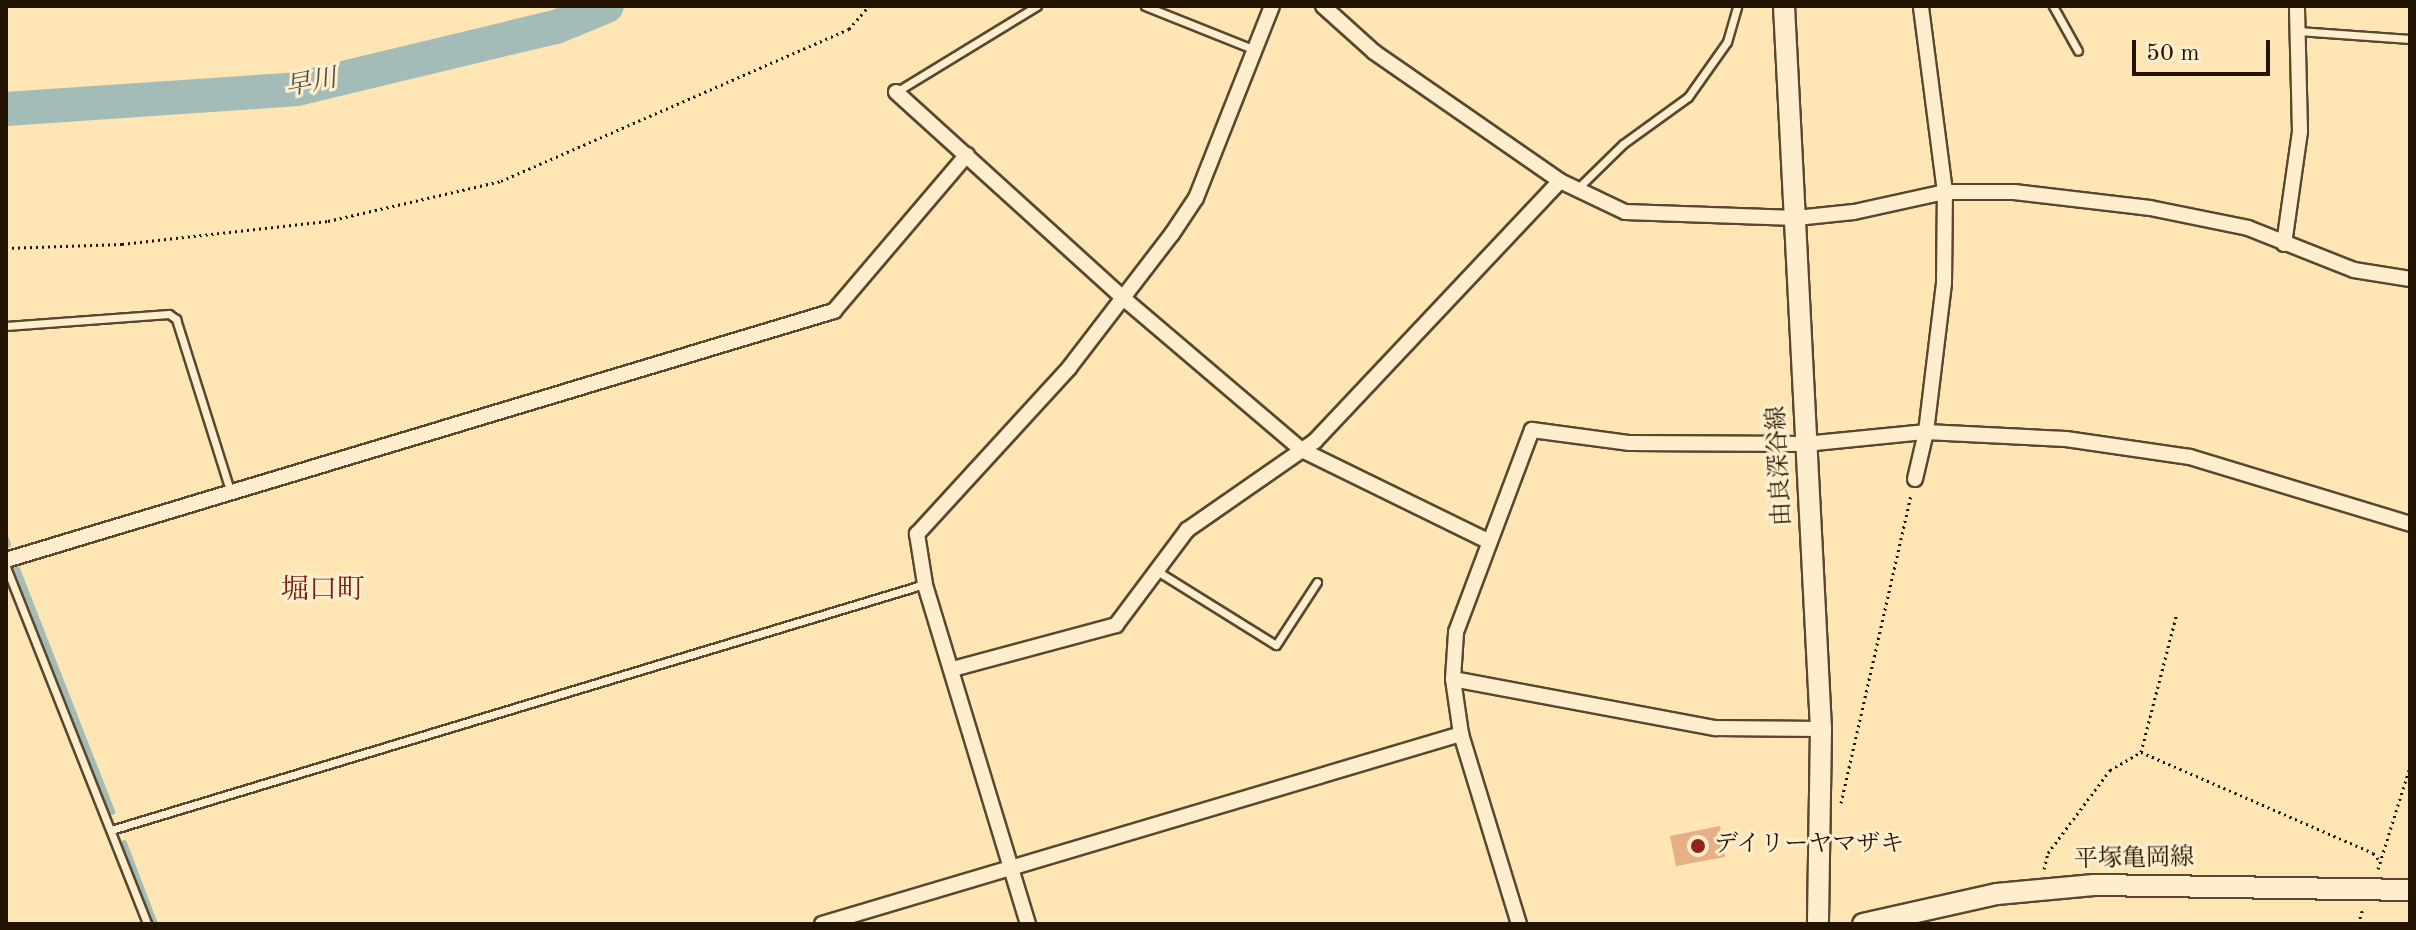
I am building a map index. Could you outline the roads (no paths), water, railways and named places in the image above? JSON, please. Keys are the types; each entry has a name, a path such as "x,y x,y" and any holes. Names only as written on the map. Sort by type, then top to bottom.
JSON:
{"main road":[{"name":"由良深谷線","path":"1784,6 1821,729 1818,924"},
{"name":"平塚亀岡線","path":"1863,924 2043,889 2227,884 2410,890"}],"street":[{"path":"1028,924 925,584 917,534 1069,368 1196,198 1257,51 1272,6"},
{"path":"1323,6 1374,52 1560,181 1625,212 1796,218 1854,212 1945,192 2014,192 2150,208 2248,228 2354,270 2410,279"},
{"path":"1915,479 1926,432 1944,283 1945,192 1921,6"},
{"path":"2284,244 2300,132 2297,6"},
{"path":"896,92 1122,297 1302,450 1488,541"},
{"path":"6,560 230,490 834,311 967,155"},
{"path":"953,669 1116,625 1187,530 1302,450 1560,181"},
{"path":"1519,924 1461,734 1453,679 1456,632 1532,430 1630,443 1805,444 1926,432 2066,439 2190,457 2410,524"},
{"path":"1453,679 1716,728 1821,729"},
{"path":"822,924 1461,734"}],"lane":[{"path":"896,92 1037,6"},
{"path":"1145,6 1257,51"},
{"path":"1577,189 1623,144 1688,97 1727,42 1737,6"},
{"path":"2053,6 2078,51"},
{"path":"2298,31 2410,39"},
{"path":"6,326 169,314 176,319 230,490"},
{"path":"6,567 147,924"},
{"path":"1157,571 1276,645 1317,582"},
{"path":"111,830 925,584"}],"waterway":[{"name":"早川","path":"6,109 297,89 556,27 607,6"},
{"path":"6,539 8,545"},
{"path":"17,569 112,812"},
{"path":"124,843 155,924"}],"place":[{"name":"デイリーヤマザキ","path":"1698,846"}],"district":[{"name":"堀口町","path":"323,591"}]}
